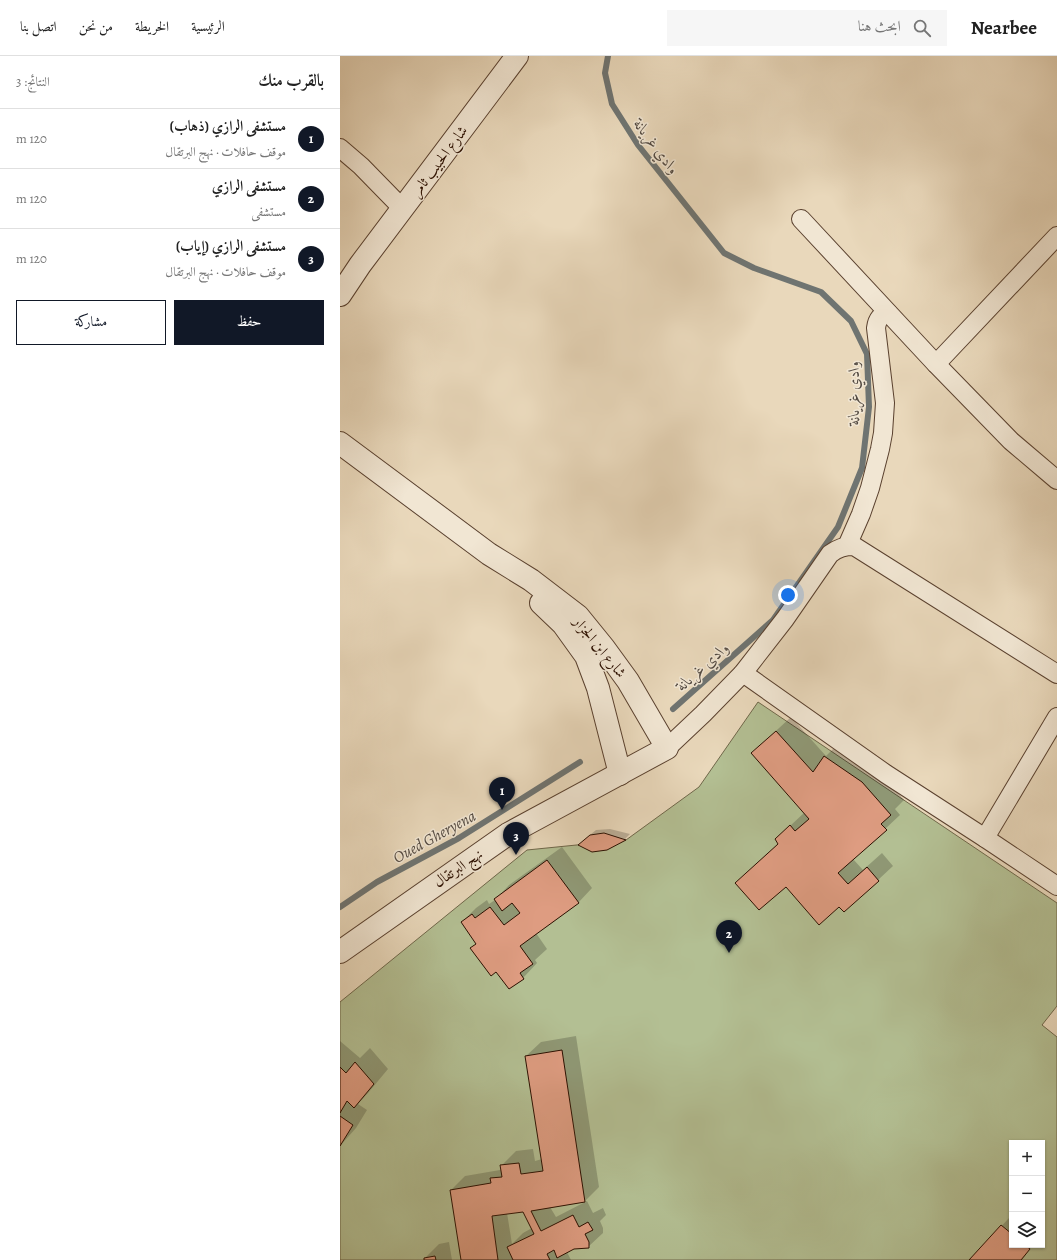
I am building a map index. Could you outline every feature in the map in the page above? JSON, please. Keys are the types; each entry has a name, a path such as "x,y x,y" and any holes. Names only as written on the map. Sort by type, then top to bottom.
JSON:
{"street":[{"name":"شارع الحبيب ثامر","path":"360,265 517,56"},
{"path":"340,148 361,166 402,209"},
{"path":"801,219 936,364 1011,441 1057,480"},
{"path":"936,364 1054,246"},
{"path":"340,286 360,265"},
{"path":"340,295 360,265"},
{"path":"847,546 861,514 870,488 880,449 885,403 876,328 877,320 883,314 888,312"},
{"name":"شارع ابن الجزار","path":"340,443 489,554 531,580 578,616 628,681 667,748"},
{"path":"667,748 743,673 785,619 830,554 837,549 847,546 854,546 1057,674"},
{"name":"شارع ابن الجزار","path":"489,554 563,624 586,656 598,688 620,774"},
{"path":"743,673 886,774 1057,886"},
{"path":"985,838 1057,717"},
{"name":"نهج البرتقال","path":"340,952 508,834 667,748"}],"green space":[{"path":"758,702 1057,903 1057,1006 1042,1025 1057,1037 1057,1260 340,1260 340,1002 527,850 626,840 699,787"}],"building":[{"path":"776,731 813,772 824,756 862,782 891,815 881,824 887,830 838,873 848,884 867,867 879,881 844,912 839,907 819,925 786,887 759,910 735,883 778,844 775,839 790,825 795,831 809,819 751,753"},
{"path":"604,833 626,840 607,850 592,852 578,845 590,835"},
{"path":"547,860 579,903 520,946 533,964 520,973 524,979 509,989 496,972 491,976 470,948 476,944 461,922 472,914 475,918 490,907 504,925 520,913 512,903 502,911 494,899"},
{"path":"562,1050 585,1202 531,1211 541,1231 573,1215 579,1227 588,1222 593,1230 585,1234 589,1242 589,1248 574,1249 557,1258 554,1250 547,1254 550,1260 513,1260 507,1247 534,1234 523,1212 492,1216 498,1260 461,1260 450,1190 491,1183 490,1178 502,1177 500,1165 519,1163 521,1174 543,1171 525,1056"},
{"path":"355,1062 374,1084 354,1108 347,1101 340,1113 340,1067 346,1073"},
{"path":"340,1116 353,1125 340,1146"},
{"path":"1001,1225 1009,1232 1009,1248 1030,1249 1021,1260 969,1260"},
{"path":"435,1256 436,1260 424,1260 424,1258"}],"waterway":[{"name":"وادي غريانة","path":"608,56 605,73 612,104 638,145 724,253 754,268 821,292 851,321 867,354 869,407 862,468 838,527 773,620 673,709"},
{"name":"Oued Gheryena","path":"340,907 377,882 459,838 580,762"}],"place":[{"name":"مستشفى الرازي (ذهاب)","path":"502,810"},
{"name":"مستشفى الرازي (إياب)","path":"516,855"},
{"name":"مستشفى الرازي","path":"729,953"}]}
